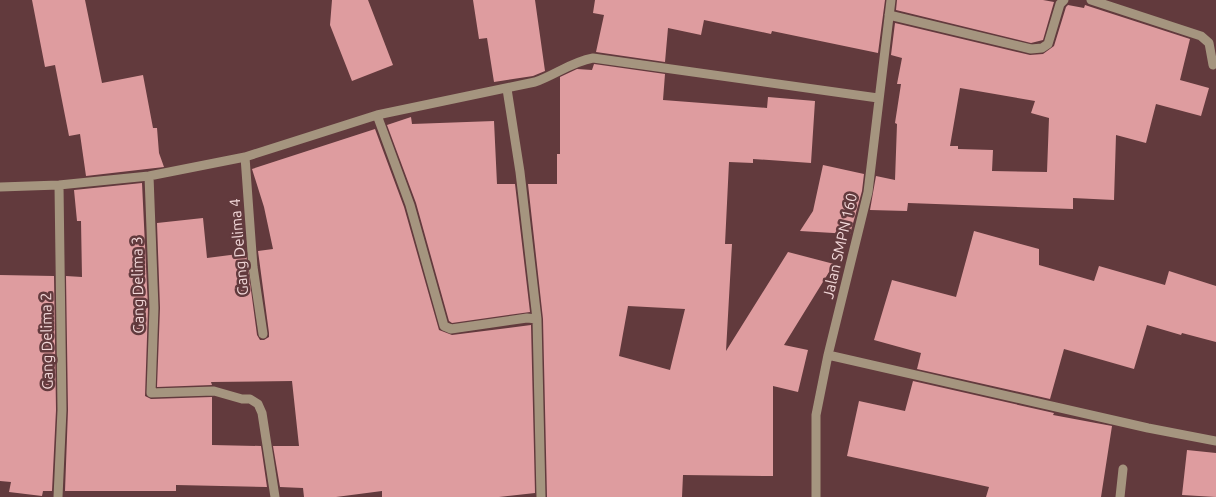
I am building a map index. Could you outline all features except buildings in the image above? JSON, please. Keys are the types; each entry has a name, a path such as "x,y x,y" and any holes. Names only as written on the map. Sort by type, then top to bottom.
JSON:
{"street":[{"name":"Jalan SMPN 160","path":"816,497 816,415 828,355 868,192 891,0"},
{"path":"889,14 1032,49 1042,48 1048,44 1060,4 1064,0"},
{"path":"1091,0 1201,36 1209,43 1213,65"},
{"path":"0,187 59,185 149,176 245,156 377,114 508,89 535,82 551,77 579,60 593,58 878,98"},
{"path":"508,89 520,172 537,319 540,497"},
{"path":"377,114 410,205 444,326 450,329 527,318 537,319"},
{"name":"Gang Delima 4","path":"245,156 253,268 263,334"},
{"name":"Gang Delima 3","path":"149,176 154,308 151,393 214,391 242,398 250,398 258,404 264,420 275,497"},
{"name":"Gang Delima 2","path":"58,497 62,410 59,185"},
{"path":"828,355 1148,428 1216,441"},
{"path":"1120,497 1123,469"}]}
